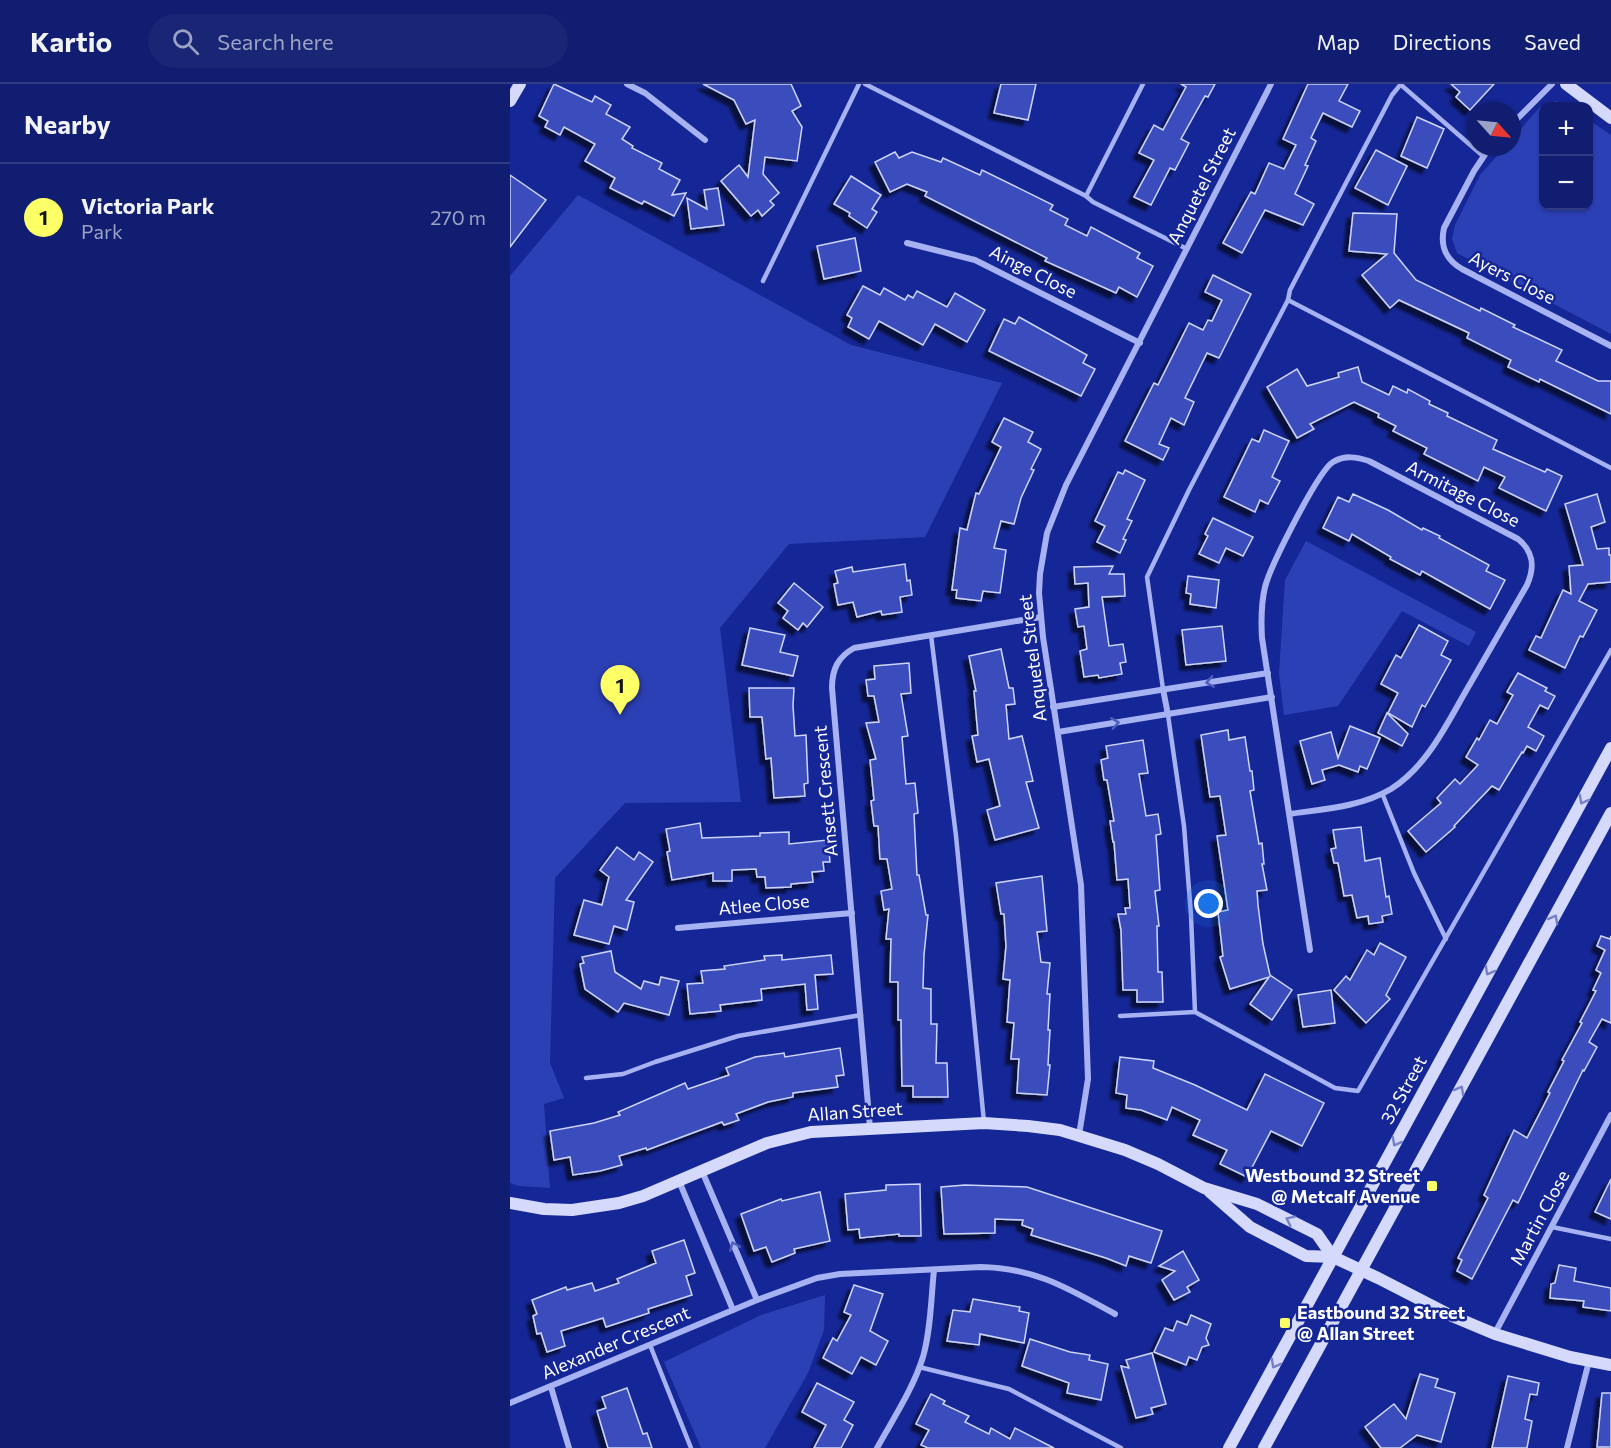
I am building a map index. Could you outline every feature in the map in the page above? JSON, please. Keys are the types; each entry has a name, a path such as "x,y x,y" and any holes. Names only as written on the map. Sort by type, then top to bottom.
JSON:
{"main road":[{"path":"510,101 520,84"},
{"path":"1566,84 1611,118"},
{"name":"32 Street","path":"1229,1448 1611,748"},
{"path":"1264,1448 1611,813"},
{"name":"Allan Street","path":"510,1203 544,1209 596,1208 643,1196 767,1143 796,1135 870,1128 984,1123 1045,1128 1079,1135 1142,1156 1204,1188 1257,1204 1317,1234 1333,1257"},
{"name":"Allan Street","path":"1204,1188 1250,1227 1306,1256 1333,1257"},
{"path":"1333,1257 1459,1319 1495,1334 1556,1353 1611,1365"}],"street":[{"path":"627,84 645,93 705,140"},
{"name":"Anquetel Street","path":"1079,1135 1087,1097 1089,1058 1081,885 1041,617 1040,574 1047,533 1066,485 1271,84"},
{"path":"1521,115 1552,84"},
{"name":"Ayers Close","path":"1483,156 1444,228 1442,246 1450,260 1461,269 1611,346"},
{"name":"Ainge Close","path":"907,243 975,260 1140,343"},
{"name":"Armitage Close","path":"1289,814 1350,804 1382,794 1413,771 1430,751 1527,585 1533,569 1533,562 1525,544 1518,539 1368,461 1348,457 1332,462 1318,477 1275,561 1265,586 1261,623 1289,814 1310,950"},
{"name":"Ansett Crescent","path":"870,1128 832,687 834,671 841,656 854,648 1041,617"},
{"path":"1053,707 1268,673"},
{"path":"1163,689 1168,715"},
{"path":"1058,732 1272,697"},
{"name":"Atlee Close","path":"678,928 852,913"},
{"name":"Martin Close","path":"1495,1334 1611,1115"},
{"path":"702,1171 757,1300"},
{"path":"679,1181 733,1310"},
{"name":"Alexander Crescent","path":"510,1403 757,1300 829,1276 996,1267 1024,1272 1053,1281 1115,1314"},
{"path":"877,1448 919,1367 928,1332 934,1270"},
{"path":"1567,1448 1588,1361"},
{"path":"551,1387 569,1448"}],"lane":[{"path":"763,280 859,84"},
{"path":"865,84 1187,249"},
{"path":"1086,196 1143,84"},
{"path":"1163,689 1147,577 1189,490 1288,300 1290,290 1392,94 1401,84 1467,142"},
{"path":"1288,300 1611,468"},
{"path":"931,635 956,836 984,1123"},
{"path":"1120,1016 1195,1012 1335,1088 1358,1091 1611,650"},
{"path":"1168,715 1184,826 1195,1012"},
{"path":"1382,794 1414,873 1446,939"},
{"path":"586,1078 623,1074 738,1036 861,1016"},
{"path":"1552,1227 1611,1239"},
{"path":"650,1345 692,1448"},
{"path":"919,1367 1009,1389 1121,1448"}],"shaded area":[{"path":"1539,108 1539,210 1593,210 1593,123 1611,135 1611,334 1457,253 1452,239 1455,225 1480,175 1497,156 1521,156 1521,129"},
{"path":"578,195 851,345 1002,383 925,537 789,544 720,628 741,802 625,803 555,878 550,1063 564,1098 544,1104 550,1188 519,1186 510,1183 510,276"},
{"path":"1306,541 1476,632 1469,646 1402,611 1338,706 1284,715 1279,674 1285,580"},
{"path":"825,1295 824,1330 808,1373 765,1448 701,1448 664,1362 761,1315"}],"building":[{"path":"554,84 592,102 595,96 611,105 606,114 630,127 622,139 633,146 632,148 662,163 659,169 680,180 672,195 686,193 674,216 644,201 642,204 610,188 615,178 585,161 595,144 564,127 560,135 545,127 548,121 539,116"},
{"path":"703,84 791,84 801,106 792,111 802,127 797,161 765,157 763,174 779,193 770,201 774,205 762,216 758,210 751,216 721,181 739,165 748,177 755,120 746,124 734,100"},
{"path":"1001,84 1036,84 1028,120 994,113"},
{"path":"1181,84 1215,84 1208,97 1205,96 1181,139 1189,143 1175,170 1170,168 1151,205 1134,197 1154,160 1139,153 1154,125 1163,130 1186,87"},
{"path":"1308,84 1348,84 1339,101 1360,111 1352,127 1323,113 1311,138 1316,141 1295,194 1314,204 1303,225 1265,210 1242,253 1223,243 1251,192 1255,194 1269,163 1284,169 1296,145 1283,139"},
{"path":"1451,84 1494,84 1477,102 1467,102 1467,107 1456,97 1460,92"},
{"path":"1417,117 1444,129 1427,168 1401,156"},
{"path":"1376,150 1407,166 1388,205 1355,188"},
{"path":"895,152 899,158 912,152 941,162 943,158 980,175 982,170 1053,205 1050,210 1068,219 1065,225 1087,236 1091,227 1140,253 1137,258 1153,266 1137,297 1119,287 1116,293 1045,261 1047,258 925,196 927,192 907,184 890,192 875,162"},
{"path":"510,175 546,200 510,247"},
{"path":"851,176 881,195 872,209 877,212 867,228 849,216 850,213 834,204"},
{"path":"718,188 724,225 691,229 687,198 707,209 704,190"},
{"path":"1353,213 1397,214 1394,253 1416,280 1480,311 1481,308 1515,325 1513,327 1562,350 1556,361 1598,381 1611,381 1611,414 1540,379 1539,382 1508,367 1511,360 1467,338 1469,333 1399,300 1390,308 1362,275 1387,254 1349,251"},
{"path":"855,238 861,271 824,279 817,246"},
{"path":"1213,275 1251,294 1219,358 1207,353 1185,398 1194,402 1184,425 1171,418 1159,444 1169,448 1163,460 1125,441 1154,383 1158,385 1189,323 1203,330 1208,320 1212,321 1222,300 1205,292"},
{"path":"863,286 880,295 884,288 905,300 908,295 913,298 917,291 947,307 955,293 985,310 967,342 935,324 923,345 879,321 869,339 848,327 852,318 847,315"},
{"path":"1019,317 1087,355 1083,363 1095,369 1081,396 989,351 1004,319 1015,324"},
{"path":"1358,367 1362,382 1389,395 1393,386 1407,393 1408,389 1430,401 1429,404 1448,413 1447,416 1497,440 1493,449 1545,472 1547,469 1562,476 1546,511 1499,488 1505,477 1484,467 1478,481 1424,454 1427,448 1393,431 1396,426 1378,417 1379,414 1354,402 1310,424 1314,429 1297,438 1267,387 1297,369 1307,386 1339,377 1338,373"},
{"path":"1004,418 1033,432 1028,442 1041,449 1031,469 1034,470 1021,498 1014,524 1001,521 994,548 1006,550 1000,593 983,591 981,601 956,598 957,590 952,590 960,528 967,530 976,493 979,494 1001,447 992,442"},
{"path":"1264,430 1289,441 1272,477 1280,481 1268,504 1260,500 1255,512 1224,497 1252,439 1259,442"},
{"path":"1125,470 1145,480 1127,519 1132,521 1123,539 1126,540 1120,553 1097,542 1105,526 1095,521 1118,472 1123,474"},
{"path":"1353,494 1388,510 1422,530 1423,528 1440,536 1439,538 1489,565 1486,571 1505,580 1490,609 1422,571 1420,575 1390,559 1391,557 1352,534 1349,541 1323,528 1338,497 1349,502"},
{"path":"1597,494 1605,522 1591,527 1597,549 1609,548 1611,582 1588,584 1579,601 1597,610 1583,637 1580,636 1565,668 1529,650 1536,636 1541,638 1563,590 1571,594 1569,566 1583,565 1565,504"},
{"path":"1213,518 1253,537 1243,556 1226,548 1219,563 1199,554 1208,536 1205,534"},
{"path":"905,564 912,595 900,597 902,612 882,615 881,611 857,617 853,602 838,605 834,584 838,583 835,571 852,567 853,572"},
{"path":"1113,566 1109,574 1124,574 1125,596 1102,597 1109,646 1123,644 1126,662 1120,663 1122,674 1099,678 1098,675 1084,677 1080,651 1087,649 1084,626 1078,627 1075,609 1089,607 1088,583 1075,584 1074,567"},
{"path":"1188,576 1219,580 1216,608 1190,604 1191,594 1186,593"},
{"path":"794,583 823,607 807,627 803,623 798,630 783,618 788,611 778,603"},
{"path":"1419,625 1448,641 1441,655 1451,660 1425,707 1422,705 1412,727 1388,713 1398,693 1381,684 1396,655 1401,658"},
{"path":"1222,626 1226,661 1186,665 1182,630"},
{"path":"750,628 785,635 780,652 798,656 793,676 742,665"},
{"path":"1001,649 1009,688 1013,688 1015,704 1006,705 1009,739 1022,736 1033,781 1026,782 1039,828 995,840 987,810 1000,806 989,759 977,762 972,736 978,735 974,691 976,691 969,656"},
{"path":"909,663 911,693 901,694 908,736 902,737 906,784 915,783 918,813 914,814 917,875 919,875 926,915 928,915 923,988 931,989 931,1024 937,1024 936,1063 947,1063 948,1097 913,1097 913,1086 902,1086 898,982 890,982 891,939 886,939 889,909 884,910 881,891 892,889 887,859 880,859 878,826 874,826 871,801 874,800 870,760 876,759 866,723 879,722 874,696 868,696 866,680 875,679 874,666"},
{"path":"1518,673 1547,688 1545,691 1555,696 1548,709 1540,705 1528,727 1544,736 1536,751 1527,746 1522,752 1499,790 1492,786 1455,827 1426,852 1408,831 1441,803 1437,798 1455,779 1460,784 1478,765 1466,757 1490,720 1497,724 1513,695 1507,692"},
{"path":"749,688 794,688 795,736 806,735 808,783 804,784 805,796 774,798 771,758 766,759 762,717 750,717"},
{"path":"1387,713 1408,734 1402,746 1378,733"},
{"path":"1350,726 1380,738 1367,769 1360,766 1358,772 1339,765 1322,770 1325,780 1312,784 1300,741 1331,732 1338,758"},
{"path":"1228,730 1229,740 1245,737 1250,771 1252,771 1254,790 1250,791 1259,844 1262,843 1264,864 1262,864 1267,890 1257,891 1258,905 1270,975 1292,990 1272,1020 1250,1004 1269,977 1230,989 1220,957 1223,956 1218,912 1228,910 1217,836 1226,835 1220,796 1210,797 1201,735"},
{"path":"1143,740 1148,773 1139,774 1146,816 1158,814 1161,834 1156,835 1160,890 1155,891 1159,926 1157,926 1158,972 1162,972 1163,1002 1137,1002 1137,990 1123,990 1121,930 1118,914 1126,914 1125,908 1130,908 1128,879 1117,880 1110,821 1114,821 1101,760 1108,758 1106,746"},
{"path":"700,823 702,838 760,836 760,833 789,832 789,844 828,840 830,862 823,862 824,871 812,872 813,882 791,884 791,887 766,888 765,877 757,877 756,869 732,870 732,881 713,881 713,873 672,880 666,829"},
{"path":"1361,827 1365,861 1380,858 1386,897 1389,896 1392,914 1382,916 1383,922 1369,924 1368,916 1357,918 1352,895 1344,896 1338,863 1334,863 1331,849 1336,848 1333,830"},
{"path":"617,847 634,860 639,852 653,862 626,900 634,902 627,930 614,926 609,944 574,935 584,900 602,905 609,877 600,870"},
{"path":"1042,876 1047,931 1037,932 1041,962 1050,963 1047,994 1050,994 1048,1065 1050,1065 1047,1095 1017,1093 1019,1059 1011,1059 1014,1023 1007,1022 1010,980 1003,979 1006,946 1004,914 1001,914 996,883"},
{"path":"1601,936 1610,939 1611,936 1611,1023 1602,1019 1589,1042 1597,1047 1583,1070 1518,1203 1513,1200 1472,1279 1457,1271 1462,1260 1458,1258 1488,1198 1484,1195 1514,1130 1527,1138 1550,1093 1548,1092 1564,1061 1562,1060 1582,1023 1580,1022 1596,991 1593,990 1601,973 1596,970 1605,950 1597,946"},
{"path":"1380,943 1406,957 1386,995 1390,999 1366,1023 1334,990 1346,976 1350,980 1367,950 1374,955"},
{"path":"611,951 615,972 641,989 644,981 659,985 661,977 679,981 669,1015 624,1003 618,1012 585,989 580,964 584,963 582,957"},
{"path":"782,955 782,960 831,955 833,974 815,975 818,1009 807,1010 805,984 761,989 762,1000 720,1005 721,1011 690,1014 687,984 703,983 701,971 725,969 724,966 765,960 764,956"},
{"path":"1331,990 1335,1023 1303,1027 1298,995"},
{"path":"840,1048 844,1075 836,1076 838,1087 793,1093 793,1097 768,1102 736,1114 739,1120 724,1125 722,1122 647,1150 646,1148 619,1156 622,1165 600,1171 573,1175 570,1157 554,1160 550,1131 594,1123 620,1115 618,1112 685,1083 688,1089 729,1075 726,1068 755,1057 784,1053 785,1057"},
{"path":"1120,1057 1154,1061 1153,1068 1247,1110 1265,1074 1324,1103 1302,1146 1271,1131 1247,1177 1220,1164 1227,1150 1193,1135 1200,1120 1172,1107 1167,1120 1141,1110 1126,1108 1127,1095 1116,1093"},
{"path":"1611,1179 1611,1219 1595,1212"},
{"path":"920,1184 921,1236 899,1236 899,1234 860,1238 859,1229 848,1230 845,1194 886,1190 886,1185"},
{"path":"965,1185 1027,1187 1162,1231 1151,1263 1129,1256 1126,1266 1031,1235 1033,1229 1022,1225 1023,1220 995,1219 995,1233 944,1234 941,1187"},
{"path":"820,1192 830,1241 794,1249 795,1253 772,1262 766,1247 754,1251 741,1214 781,1199 782,1201"},
{"path":"684,1240 695,1273 686,1276 692,1295 648,1309 649,1313 606,1327 603,1318 561,1331 565,1346 547,1352 541,1333 537,1334 533,1316 537,1314 532,1300 566,1287 567,1290 592,1283 595,1291 619,1283 617,1279 656,1263 652,1251"},
{"path":"1183,1251 1199,1280 1187,1287 1190,1292 1174,1300 1162,1280 1175,1271 1159,1266"},
{"path":"1559,1265 1576,1268 1574,1281 1611,1288 1611,1311 1583,1307 1584,1301 1550,1298 1551,1284 1555,1283"},
{"path":"854,1285 883,1294 870,1331 888,1341 876,1365 861,1357 852,1374 823,1358 833,1338 837,1341 851,1315 844,1312"},
{"path":"973,1299 1020,1307 1019,1311 1029,1313 1024,1343 980,1334 979,1345 947,1341 953,1310 970,1312"},
{"path":"1191,1315 1211,1324 1206,1338 1209,1345 1202,1347 1197,1360 1189,1357 1186,1365 1154,1352 1165,1328 1173,1331 1177,1321 1187,1325"},
{"path":"1030,1339 1070,1352 1090,1355 1089,1360 1108,1364 1101,1400 1067,1393 1069,1383 1022,1366"},
{"path":"1152,1353 1166,1404 1151,1408 1153,1414 1136,1418 1121,1366 1129,1368 1126,1360"},
{"path":"1420,1374 1438,1379 1435,1387 1455,1393 1441,1442 1417,1435 1400,1448 1381,1448 1365,1427 1394,1404 1406,1419"},
{"path":"1508,1376 1539,1383 1537,1395 1530,1394 1525,1419 1532,1421 1527,1448 1492,1448"},
{"path":"817,1383 854,1402 844,1420 853,1425 841,1448 814,1448 826,1425 802,1412"},
{"path":"627,1388 643,1434 647,1433 652,1448 608,1448 597,1411 606,1408 602,1397"},
{"path":"1602,1393 1611,1393 1611,1447 1597,1447"},
{"path":"931,1394 945,1401 943,1404 969,1416 965,1422 989,1434 991,1428 1010,1439 1015,1428 1054,1448 928,1448 921,1445 929,1430 916,1424"}],"place":[{"name":"Victoria Park","path":"620,715"},
{"name":"Westbound 32 Street @ Metcalf Avenue","path":"1432,1186"},
{"name":"Eastbound 32 Street @ Allan Street","path":"1285,1323"}]}
